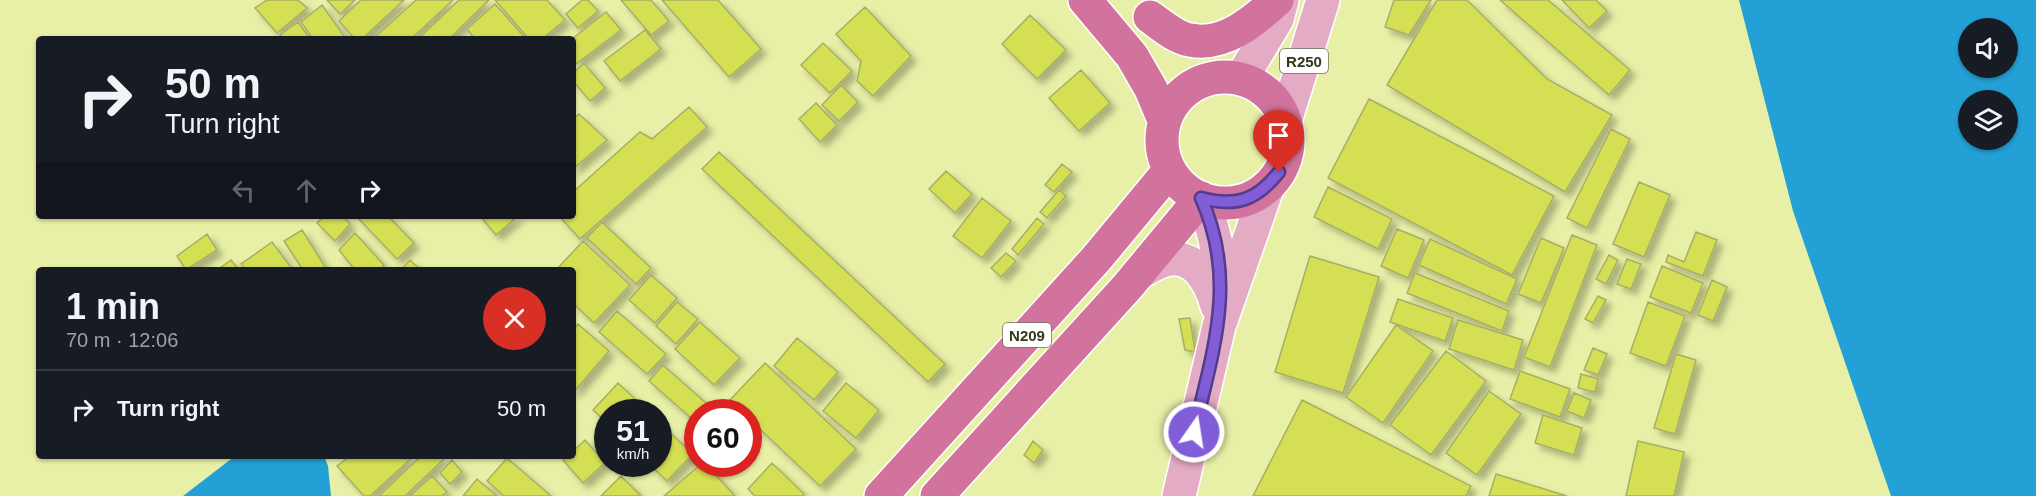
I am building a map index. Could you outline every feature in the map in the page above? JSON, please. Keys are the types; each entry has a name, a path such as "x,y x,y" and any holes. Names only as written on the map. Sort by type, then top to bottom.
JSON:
{"highway":[{"path":"1085,0 1132,56 1151,89 1164,120"},
{"path":"1142,9 1188,40 1205,42 1223,38 1240,29 1277,0"},
{"path":"1142,9 1207,79"},
{"path":"1224,76 1241,79 1261,88 1276,103 1285,121 1288,138 1286,156 1279,172 1268,186 1254,196 1237,202 1219,202 1201,198 1183,187 1169,171 1163,154 1164,120 1174,101 1188,88 1207,79 1224,76"},
{"name":"N209","path":"881,496 1096,259 1169,171"},
{"name":"N209","path":"937,496 1139,273 1201,198"}],"main road":[{"name":"R250","path":"1241,79 1277,19 1282,0"},
{"name":"R250","path":"1285,121 1323,0"},
{"path":"1179,496 1219,326 1268,186"},
{"path":"1201,198 1208,215 1219,262 1219,326"},
{"path":"1139,273 1158,262 1172,259 1186,261 1202,273 1211,287 1217,305 1219,326"}],"water":[{"path":"1739,0 2036,0 2036,496 1891,496 1793,211"},
{"path":"231,459 325,459 328,466 331,496 183,496"}],"building":[{"path":"267,0 298,0 307,8 277,33 255,8"},
{"path":"327,0 355,0 340,14"},
{"path":"361,0 404,0 365,36 352,36 339,21"},
{"path":"416,0 453,0 414,36 376,36"},
{"path":"459,0 489,0 452,36 421,36"},
{"path":"495,0 547,0 565,20 546,36 526,36"},
{"path":"582,0 588,0 598,11 578,28 566,14"},
{"path":"621,0 651,0 669,21 651,35"},
{"path":"662,0 718,0 761,49 729,77"},
{"path":"1394,0 1431,0 1409,35 1385,27"},
{"path":"1437,0 1467,0 1547,79 1612,115 1565,192 1387,85"},
{"path":"1500,0 1548,0 1630,70 1609,95"},
{"path":"1562,0 1596,0 1607,11 1589,28"},
{"path":"495,4 523,36 473,36 467,29"},
{"path":"322,5 344,36 311,36 301,22"},
{"path":"865,7 911,56 873,96 857,81 861,61 836,34"},
{"path":"606,12 621,30 576,64 576,36"},
{"path":"1030,15 1066,50 1037,79 1002,44"},
{"path":"298,22 308,36 281,36"},
{"path":"645,30 661,49 620,81 604,61"},
{"path":"823,43 852,71 830,93 801,65"},
{"path":"584,63 605,88 590,101 576,85 576,70"},
{"path":"1081,70 1110,103 1079,131 1049,98"},
{"path":"841,85 858,102 839,121 822,105"},
{"path":"1369,99 1554,196 1512,275 1328,178"},
{"path":"816,103 837,125 820,142 799,119"},
{"path":"689,107 707,127 580,239 562,219 576,219 576,189 640,132 652,139"},
{"path":"579,114 607,140 576,166 576,116"},
{"path":"1611,129 1630,139 1587,228 1567,218"},
{"path":"719,152 945,364 928,382 702,169"},
{"path":"1062,164 1072,172 1054,192 1045,185"},
{"path":"946,171 972,194 955,213 929,189"},
{"path":"1639,182 1670,195 1644,257 1613,244"},
{"path":"1328,187 1392,219 1378,249 1314,217"},
{"path":"1059,190 1066,196 1047,218 1040,212"},
{"path":"982,198 1011,221 982,258 953,236"},
{"path":"1037,218 1044,224 1018,255 1012,249"},
{"path":"321,219 346,219 350,224 335,241 317,223"},
{"path":"359,219 391,219 414,243 397,259"},
{"path":"483,219 515,219 496,235"},
{"path":"602,222 651,268 636,284 587,238"},
{"path":"1397,229 1424,240 1408,278 1381,266"},
{"path":"302,230 325,267 301,267 284,241"},
{"path":"1696,232 1717,240 1703,276 1666,262 1668,255 1684,262"},
{"path":"355,233 384,265 382,267 353,267 339,250"},
{"path":"207,234 217,250 191,267 184,267 177,256"},
{"path":"1572,235 1597,245 1550,367 1524,357"},
{"path":"1541,238 1564,248 1541,303 1518,294"},
{"path":"1430,239 1517,279 1506,304 1419,265"},
{"path":"583,241 630,285 594,323 576,306 576,267 559,267"},
{"path":"272,242 291,267 244,267 241,264"},
{"path":"1006,253 1016,261 1001,277 991,268"},
{"path":"1609,255 1618,260 1606,284 1596,279"},
{"path":"1310,256 1379,277 1343,393 1275,372"},
{"path":"1627,259 1641,264 1631,289 1617,284"},
{"path":"231,260 237,267 221,267"},
{"path":"410,260 418,267 404,267"},
{"path":"1662,266 1703,283 1691,313 1650,297"},
{"path":"1415,273 1509,311 1502,331 1407,293"},
{"path":"651,275 677,298 655,323 629,300"},
{"path":"1712,280 1727,287 1713,321 1698,315"},
{"path":"1598,296 1606,300 1593,323 1585,319"},
{"path":"1398,299 1453,318 1445,341 1390,322"},
{"path":"677,302 698,319 676,344 656,326"},
{"path":"1648,302 1685,316 1666,366 1630,353"},
{"path":"617,311 666,354 647,374 599,332"},
{"path":"1190,318 1195,352 1185,350 1179,319"},
{"path":"1458,320 1523,340 1514,370 1449,349"},
{"path":"700,322 740,358 714,385 675,349"},
{"path":"578,324 609,351 576,390 576,326"},
{"path":"1396,325 1433,351 1383,423 1346,397"},
{"path":"797,338 838,372 814,400 774,366"},
{"path":"1593,348 1607,354 1598,375 1584,370"},
{"path":"1446,351 1486,381 1431,455 1390,425"},
{"path":"1676,354 1696,360 1675,434 1654,428"},
{"path":"765,363 856,449 820,486 762,431 762,399 731,399"},
{"path":"663,365 702,399 684,399 684,412 649,381"},
{"path":"1520,371 1570,389 1560,417 1510,399"},
{"path":"1581,374 1598,379 1595,392 1578,388"},
{"path":"618,383 635,399 603,399"},
{"path":"846,383 879,410 856,438 823,411"},
{"path":"1489,391 1521,414 1477,475 1446,453"},
{"path":"1574,393 1591,400 1584,418 1567,411"},
{"path":"1302,400 1471,486 1466,496 1253,496"},
{"path":"1543,415 1582,428 1574,455 1535,443"},
{"path":"672,435 684,446 684,463 672,476"},
{"path":"585,440 594,450 594,473 583,483 563,460 576,459 576,448"},
{"path":"1033,441 1043,450 1034,463 1024,455"},
{"path":"1638,441 1684,452 1674,496 1626,496"},
{"path":"346,459 411,459 370,496 364,496 337,466"},
{"path":"418,459 444,459 405,496 379,496"},
{"path":"508,459 551,496 504,496 487,481"},
{"path":"452,460 462,472 450,484 440,473"},
{"path":"772,463 804,494 802,496 755,496 748,489 759,477 762,477 762,474"},
{"path":"1496,474 1567,496 1489,496"},
{"path":"432,476 447,492 442,496 410,496"},
{"path":"622,477 641,496 601,496"},
{"path":"686,477 718,477 735,496 664,496"},
{"path":"477,479 497,496 463,496"}],"route":[{"path":"1194,432 1219,326 1220,299 1217,252 1208,215 1201,198 1219,202 1237,202 1254,196 1268,186 1279,172"}]}
